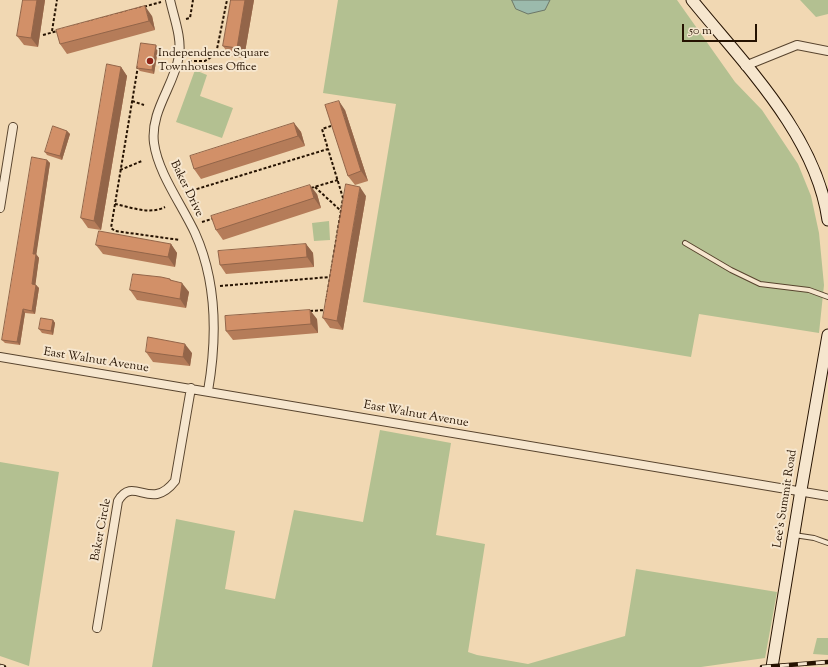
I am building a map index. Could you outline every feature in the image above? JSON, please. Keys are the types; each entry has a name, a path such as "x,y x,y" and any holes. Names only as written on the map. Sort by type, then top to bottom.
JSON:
{"main road":[{"path":"692,0 776,103 793,129 816,179 828,220"},
{"name":"Lee's Summit Road","path":"772,667 828,335"}],"street":[{"name":"Baker Drive","path":"170,0 180,40 179,53 156,119 154,142 160,165 196,235 209,278 213,305 214,330 213,364 208,391"},
{"path":"745,66 797,45 828,51"},
{"path":"0,208 13,127"},
{"name":"East Walnut Avenue","path":"0,357 191,388 481,439 801,490 828,496"},
{"name":"Baker Circle","path":"98,628 118,501 122,494 129,490 145,495 158,495 169,488 175,481 191,388"}],"lane":[{"path":"685,242 731,270 760,284 809,290 828,297"},
{"path":"794,535 814,538 828,543"}],"path":[{"path":"52,31 57,0"},
{"path":"186,19 190,18 194,0"},
{"path":"189,61 205,61 216,54 227,0"},
{"path":"43,35 52,31 161,2"},
{"path":"139,59 111,226 113,230 180,240"},
{"path":"132,101 144,105"},
{"path":"324,315 343,196 322,129 331,126"},
{"path":"187,192 328,149"},
{"path":"120,170 142,161"},
{"path":"307,189 338,180"},
{"path":"315,187 341,211"},
{"path":"114,204 150,211 158,211 165,207"},
{"path":"202,222 217,218"},
{"path":"216,287 330,277"},
{"path":"309,311 325,310"}],"green space":[{"path":"338,0 677,0 735,82 762,110 798,164 811,196 819,233 824,285 819,333 699,314 691,357 363,302 396,104 323,93"},
{"path":"800,0 828,0 828,14 816,17"},
{"path":"195,70 207,75 200,96 233,108 222,138 176,122"},
{"path":"329,221 330,240 314,241 312,223"},
{"path":"380,430 451,443 436,535 485,544 468,652 528,664 625,636 636,569 777,592 765,658 701,667 152,667 176,519 235,531 225,589 275,599 294,510 363,522"},
{"path":"0,462 59,472 29,666 0,656"},
{"path":"817,638 828,638 828,655 813,654"}],"shaded area":[{"path":"512,0 550,0 545,10 528,14 516,9"}],"building":[{"path":"23,0 37,0 31,38 17,36"},
{"path":"231,0 245,0 237,48 223,46"},
{"path":"145,6 149,21 60,44 56,30"},
{"path":"141,43 156,45 152,70 137,68"},
{"path":"107,64 121,67 94,221 81,218"},
{"path":"339,101 361,171 348,176 325,105"},
{"path":"294,123 298,136 194,169 190,156"},
{"path":"53,126 67,131 60,156 45,152"},
{"path":"32,157 47,160 33,254 36,254 32,284 36,285 32,311 23,309 17,342 2,340"},
{"path":"346,184 360,187 337,321 323,318"},
{"path":"310,185 314,198 216,230 211,216"},
{"path":"99,231 171,244 168,257 96,245"},
{"path":"306,244 307,257 220,265 218,251"},
{"path":"133,274 161,277 182,283 180,299 130,290"},
{"path":"310,310 311,324 226,331 225,316"},
{"path":"41,318 53,320 51,331 39,329"},
{"path":"148,337 185,344 183,357 146,352"}],"railway":[{"path":"762,667 828,662"},
{"path":"0,666 4,667"}],"place":[{"name":"Independence Square Townhouses Office","path":"150,61"}]}
